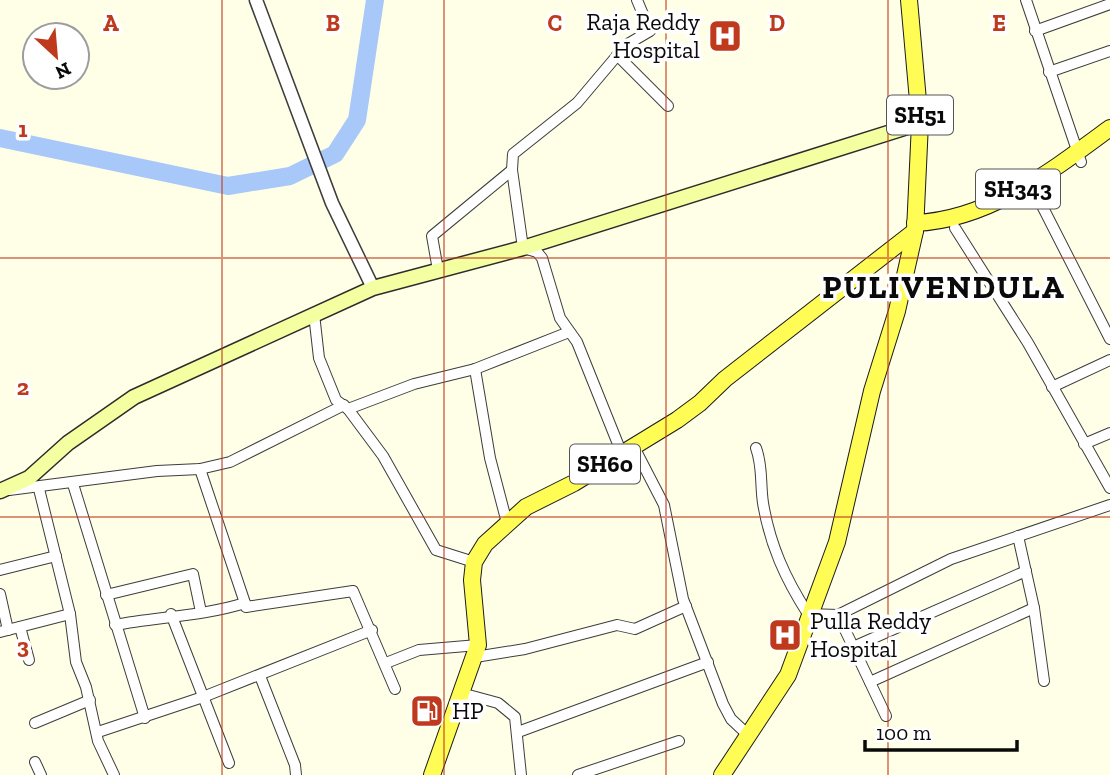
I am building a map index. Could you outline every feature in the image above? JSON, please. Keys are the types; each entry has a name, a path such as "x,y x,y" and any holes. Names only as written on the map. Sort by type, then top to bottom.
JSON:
{"main road":[{"name":"SH51","path":"909,0 920,123 915,227"},
{"path":"1,491 29,478 68,443 134,397 373,288 523,248 920,123"},
{"name":"SH343","path":"915,227 955,228 1034,191 1079,158 1110,128"},
{"name":"SH343","path":"915,227 975,211 1110,141"},
{"path":"722,775 788,675 836,542 915,227"},
{"name":"SH60","path":"474,562 485,544 526,507 628,451 700,403 725,379 915,227"},
{"path":"432,775 477,651 472,580 474,562"}],"street":[{"path":"256,0 331,203 373,288"},
{"path":"637,0 650,31 626,45 577,103 513,154 512,170 523,248 542,258 560,317 577,342 628,451 664,505 686,606 723,704 731,719 747,734"},
{"path":"1026,0 1079,158"},
{"path":"1035,31 1110,4"},
{"path":"1049,72 1110,51"},
{"path":"617,55 668,106"},
{"path":"438,270 432,236 512,170"},
{"path":"1034,191 1110,339"},
{"path":"955,228 987,276 1110,488"},
{"path":"314,314 318,358 336,400 346,407 383,456 436,550 474,562"},
{"path":"1,491 40,489 156,471 200,470 230,462 346,407 414,384 475,369 569,332"},
{"path":"1052,387 1110,360"},
{"path":"475,369 490,458 507,523"},
{"path":"1084,444 1110,433"},
{"path":"756,448 762,466 763,500 774,554 808,614 838,615 951,559 1110,505"},
{"path":"200,470 246,607 353,591 395,689"},
{"path":"73,484 145,718"},
{"path":"40,489 70,614 76,662 90,700 98,741 114,775"},
{"path":"1018,536 1034,608 1044,681"},
{"path":"0,570 56,556"},
{"path":"853,647 1026,571"},
{"path":"106,595 193,575 201,612"},
{"path":"0,594 4,631 70,614"},
{"path":"115,625 171,614 215,612 245,603"},
{"path":"386,663 419,650 525,649 617,625 635,629 686,606"},
{"path":"870,682 1034,608"},
{"path":"171,614 229,763"},
{"path":"838,615 886,716"},
{"path":"20,627 29,660"},
{"path":"98,732 145,718 260,676 372,631"},
{"path":"518,732 708,662"},
{"path":"260,676 295,765 296,775"},
{"path":"461,693 508,708 515,717 521,775"},
{"path":"35,723 90,700"},
{"path":"578,775 679,741"},
{"path":"35,762 41,775"}],"waterway":[{"path":"0,138 228,186 290,176 335,154 357,120 375,0"}],"place":[{"name":"Raja Reddy Hospital","path":"725,36"},
{"name":"Pulla Reddy Hospital","path":"785,635"},
{"name":"HP","path":"427,711"}],"district":[{"name":"PULIVENDULA","path":"944,287"}]}
